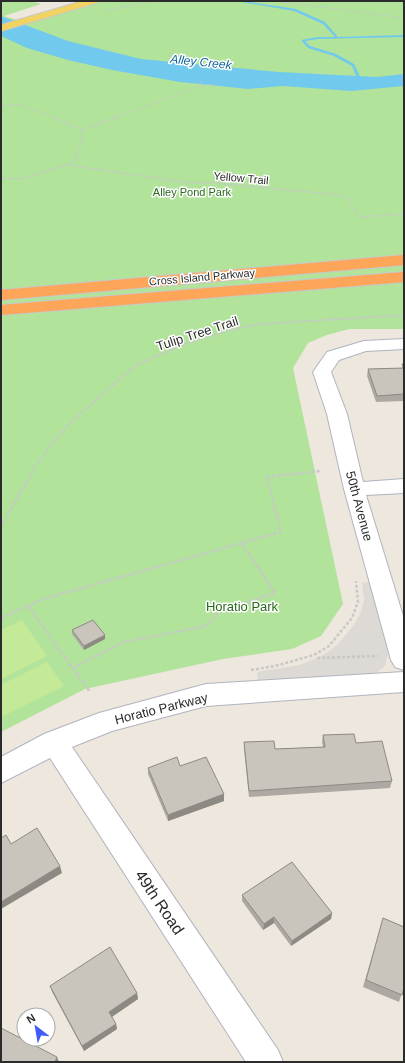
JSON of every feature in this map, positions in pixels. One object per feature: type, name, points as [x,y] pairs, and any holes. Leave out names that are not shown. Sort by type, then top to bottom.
[{"type":"highway","name":"Cross Island Parkway","points":[[1,295],[404,260]]},
{"type":"highway","name":"Cross Island Parkway","points":[[1,311],[404,277]]},
{"type":"main road","points":[[1,28],[21,19],[73,1]]},
{"type":"main road","points":[[1,22],[21,19],[93,1]]},
{"type":"street","name":"50th Avenue","points":[[404,344],[364,346],[333,356],[322,372],[337,414],[354,489],[404,660]]},
{"type":"street","points":[[354,489],[404,486]]},
{"type":"street","name":"Horatio Parkway","points":[[1,771],[54,742],[108,721],[206,695],[404,682]]},
{"type":"street","name":"49th Road","points":[[54,742],[266,1062]]},
{"type":"path","points":[[275,1],[404,18]]},
{"type":"path","points":[[201,81],[198,85],[201,86]]},
{"type":"path","points":[[1,105],[15,104],[33,109],[82,130],[201,86],[215,85]]},
{"type":"path","points":[[1,105],[5,109]]},
{"type":"path","points":[[1,178],[21,179],[68,165],[76,159],[82,142],[82,130]]},
{"type":"path","name":"Yellow Trail","points":[[68,165],[172,179],[187,183],[214,183],[340,195],[348,199],[359,217],[404,214]]},
{"type":"path","name":"Tulip Tree Trail","points":[[1,526],[35,467],[51,445],[74,420],[136,365],[186,344],[226,331],[260,324],[293,320],[404,315]]},
{"type":"path","points":[[1,618],[43,599],[281,532],[267,477],[320,471]]},
{"type":"path","points":[[73,668],[124,642],[206,626],[220,611],[275,594],[242,542]]},
{"type":"path","points":[[247,672],[254,668],[275,666],[314,655],[329,646],[352,618],[358,602],[356,578],[373,556]]},
{"type":"path","points":[[29,606],[90,692]]},
{"type":"path","points":[[317,658],[380,656]]},
{"type":"green space","name":"Alley Pond Park","points":[[1,1],[31,1],[41,4],[4,16],[27,23],[100,1],[404,1],[404,329],[349,329],[327,335],[308,343],[293,368],[343,604],[321,636],[292,649],[223,659],[85,689],[1,732],[1,31],[22,25],[1,16]]},
{"type":"green space","points":[[22,620],[47,656],[1,679],[1,630]]},
{"type":"green space","points":[[47,662],[64,686],[1,717],[1,685]]},
{"type":"shaded area","points":[[374,581],[388,655],[385,666],[376,673],[358,675],[258,680],[257,672],[300,665],[325,654],[337,645],[354,625],[361,612],[364,600],[362,583]]},
{"type":"water","points":[[1,16],[68,41],[141,59],[279,72],[377,77],[404,74],[404,86],[351,91],[283,86],[248,89],[180,82],[112,70],[68,60],[27,48],[1,36]]},
{"type":"building","points":[[404,368],[404,394],[377,396],[368,369]]},
{"type":"building","points":[[93,620],[105,635],[84,646],[72,630]]},
{"type":"building","points":[[354,734],[356,743],[382,741],[392,781],[249,791],[244,742],[274,741],[275,749],[325,747],[323,735]]},
{"type":"building","points":[[177,757],[180,766],[206,757],[224,794],[168,815],[148,768]]},
{"type":"building","points":[[37,828],[60,866],[1,902],[1,838],[6,835],[11,844]]},
{"type":"building","points":[[292,862],[332,913],[292,941],[274,917],[264,924],[242,895]]},
{"type":"building","points":[[383,918],[404,927],[404,988],[402,995],[366,980]]},
{"type":"building","points":[[110,947],[137,993],[109,1012],[116,1024],[82,1046],[50,986]]},
{"type":"building","points":[[1,1028],[16,1036],[16,1047],[38,1047],[57,1057],[55,1062],[1,1062]]},
{"type":"waterway","points":[[237,1],[295,10],[324,23],[337,37]]},
{"type":"waterway","points":[[362,85],[353,65],[335,55],[309,47],[303,40],[318,38],[404,36]]},
{"type":"water label","name":"Alley Creek","points":[[201,62]]},
{"type":"park label","name":"Horatio Park","points":[[242,606]]}]
